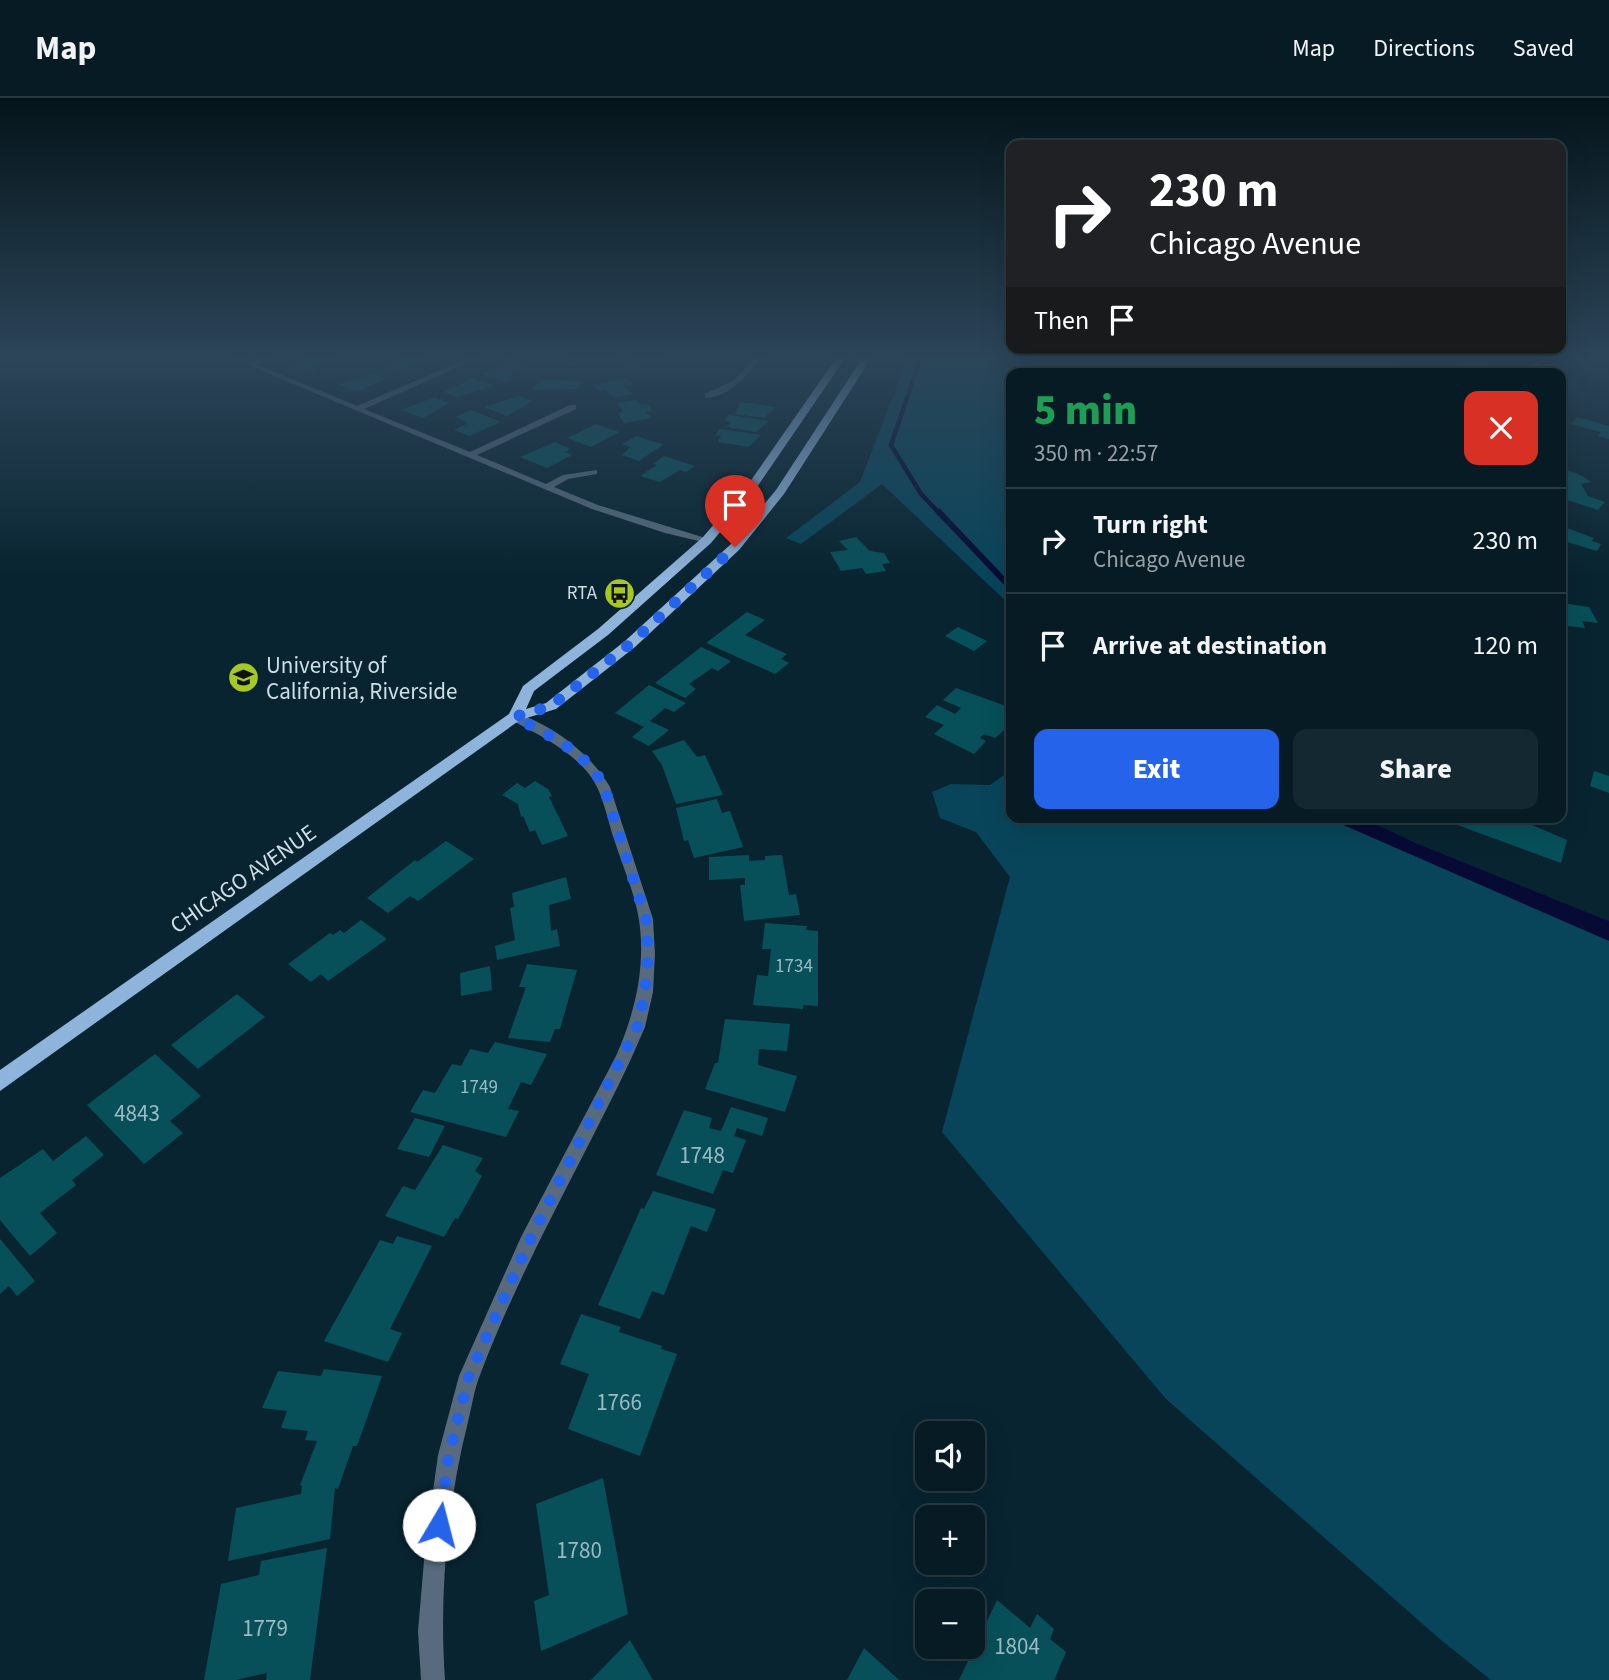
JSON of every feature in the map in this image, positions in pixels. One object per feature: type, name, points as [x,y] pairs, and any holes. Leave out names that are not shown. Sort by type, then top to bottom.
[{"type":"main road","name":"CHICAGO AVENUE","points":[[515,717],[528,689],[603,632],[707,540],[751,488],[791,431]]},
{"type":"main road","name":"CHICAGO AVENUE","points":[[0,1082],[515,717],[551,706],[630,644],[710,572],[755,523],[780,492],[820,431]]},
{"type":"main road","points":[[707,540],[755,523]]},
{"type":"main road","points":[[660,617],[659,606],[713,555],[715,546],[707,540]]},
{"type":"street","points":[[408,431],[630,519],[707,540]]},
{"type":"street","points":[[469,456],[522,431]]},
{"type":"street","points":[[547,487],[566,477],[594,472]]},
{"type":"street","points":[[433,1680],[430,1631],[436,1549],[449,1455],[469,1376],[528,1244],[623,1059],[637,1027],[645,992],[648,954],[646,919],[597,772],[562,743],[515,717]]},
{"type":"shaded area","points":[[880,431],[1006,431],[1006,601],[882,484],[801,544],[786,538],[860,482]]},
{"type":"shaded area","points":[[1006,774],[1006,823],[1374,823],[1416,843],[1609,921],[1609,1680],[1491,1680],[1441,1640],[1166,1399],[942,1132],[1010,877],[976,832],[940,818],[932,792],[951,784],[990,785]]},
{"type":"shaded area","points":[[1339,823],[1374,823],[1416,843],[1609,921],[1609,941]]},
{"type":"building","points":[[456,431],[481,431],[469,436]]},
{"type":"building","points":[[582,431],[619,432],[591,447],[567,438]]},
{"type":"building","points":[[718,431],[732,431],[761,435],[749,447],[718,442],[721,436],[715,435]]},
{"type":"building","points":[[1597,431],[1609,431],[1609,439],[1598,436],[1601,432]]},
{"type":"building","points":[[637,436],[664,444],[639,461],[622,455],[630,447],[622,444]]},
{"type":"building","points":[[555,442],[571,449],[565,452],[572,455],[547,468],[520,457]]},
{"type":"building","points":[[664,456],[695,466],[686,472],[680,470],[660,482],[640,476],[657,465],[653,464]]},
{"type":"building","points":[[1566,470],[1592,482],[1581,484],[1588,496],[1605,502],[1598,510],[1566,500]]},
{"type":"building","points":[[1566,528],[1594,538],[1592,541],[1601,544],[1597,551],[1566,542]]},
{"type":"building","points":[[856,537],[870,551],[884,553],[890,563],[882,564],[886,571],[866,574],[862,568],[841,571],[830,552],[848,550],[839,541]]},
{"type":"building","points":[[1566,604],[1589,607],[1598,623],[1582,621],[1585,628],[1566,626]]},
{"type":"building","points":[[747,612],[765,620],[745,635],[787,654],[781,659],[789,663],[775,674],[706,643]]},
{"type":"building","points":[[958,627],[987,641],[974,651],[945,636]]},
{"type":"building","points":[[701,647],[731,661],[718,671],[712,668],[689,684],[696,689],[685,698],[655,683]]},
{"type":"building","points":[[649,685],[686,703],[674,712],[665,708],[650,721],[669,730],[649,746],[632,737],[644,727],[615,713]]},
{"type":"building","points":[[956,688],[1003,705],[1006,708],[1006,728],[995,738],[984,734],[980,738],[986,741],[974,754],[934,734],[944,725],[925,717],[937,705],[955,714],[961,708],[943,700]]},
{"type":"building","points":[[684,740],[697,757],[705,755],[723,795],[676,804],[662,765],[652,751]]},
{"type":"building","points":[[1594,771],[1609,776],[1609,793],[1590,786]]},
{"type":"building","points":[[535,781],[548,789],[552,796],[549,797],[568,836],[542,845],[535,830],[530,832],[523,816],[521,817],[518,804],[502,795],[517,783],[525,788]]},
{"type":"building","points":[[717,799],[722,813],[730,811],[743,847],[694,858],[688,840],[684,841],[676,808]]},
{"type":"building","points":[[1452,823],[1532,823],[1567,840],[1561,863]]},
{"type":"building","points":[[446,841],[474,859],[418,901],[410,896],[388,913],[367,898],[415,860],[417,862]]},
{"type":"building","points":[[749,855],[749,861],[782,855],[789,895],[796,894],[800,915],[744,921],[740,885],[745,885],[745,878],[709,880],[709,857]]},
{"type":"building","points":[[566,877],[571,899],[549,905],[551,931],[557,929],[560,946],[497,960],[495,946],[515,940],[510,908],[514,907],[512,893]]},
{"type":"building","points":[[361,920],[387,939],[328,981],[321,974],[311,982],[288,964],[330,933],[333,935],[340,930],[344,933]]},
{"type":"building","points":[[765,923],[807,926],[806,930],[818,931],[818,1006],[803,1005],[803,1009],[753,1005],[757,975],[768,976],[771,949],[762,949]]},
{"type":"building","points":[[527,964],[577,970],[560,1029],[555,1029],[550,1042],[508,1038],[526,987],[519,987]]},
{"type":"building","points":[[490,966],[492,990],[461,996],[460,973]]},
{"type":"building","points":[[237,994],[265,1017],[198,1069],[171,1045]]},
{"type":"building","points":[[725,1019],[790,1024],[787,1051],[759,1049],[758,1065],[797,1076],[785,1112],[705,1089],[715,1063],[718,1063]]},
{"type":"building","points":[[495,1042],[547,1054],[531,1085],[521,1082],[508,1109],[519,1111],[506,1137],[410,1112],[423,1090],[435,1093],[452,1064],[461,1066],[470,1049],[488,1053]]},
{"type":"building","points":[[155,1054],[201,1096],[170,1121],[183,1133],[144,1164],[87,1105]]},
{"type":"building","points":[[731,1107],[768,1118],[762,1136],[737,1128],[734,1136],[746,1140],[733,1173],[723,1170],[713,1194],[656,1175],[684,1110],[712,1118],[709,1128],[721,1131]]},
{"type":"building","points":[[415,1118],[445,1126],[429,1157],[397,1149]]},
{"type":"building","points":[[86,1136],[104,1155],[72,1180],[76,1185],[40,1213],[57,1233],[30,1256],[0,1220],[0,1178],[43,1149],[53,1161]]},
{"type":"building","points":[[443,1145],[483,1158],[475,1171],[482,1176],[458,1219],[455,1218],[444,1237],[385,1216],[403,1186],[415,1190]]},
{"type":"building","points":[[653,1191],[716,1209],[707,1232],[691,1226],[664,1295],[652,1291],[640,1319],[598,1305],[641,1208],[644,1209]]},
{"type":"building","points":[[397,1236],[432,1246],[390,1329],[402,1333],[388,1362],[324,1341],[380,1240],[393,1244]]},
{"type":"building","points":[[0,1239],[35,1281],[17,1296],[9,1286],[0,1294]]},
{"type":"building","points":[[581,1314],[621,1327],[619,1332],[662,1346],[661,1349],[677,1354],[640,1456],[568,1429],[589,1374],[560,1364]]},
{"type":"building","points":[[324,1369],[382,1376],[357,1446],[353,1446],[338,1489],[335,1488],[330,1539],[228,1561],[236,1508],[301,1494],[300,1485],[317,1441],[305,1440],[308,1431],[281,1428],[287,1411],[262,1408],[278,1371],[321,1376]]},
{"type":"building","points":[[603,1478],[628,1614],[541,1651],[534,1601],[549,1595],[536,1504]]},
{"type":"building","points":[[327,1548],[310,1680],[266,1680],[267,1673],[235,1680],[204,1680],[221,1584],[259,1575],[261,1561]]},
{"type":"building","points":[[997,1600],[1030,1628],[1037,1614],[1054,1629],[1050,1639],[1066,1652],[1054,1680],[959,1680],[969,1659],[985,1659],[985,1625]]},
{"type":"building","points":[[630,1640],[653,1680],[591,1680]]},
{"type":"building","points":[[864,1648],[899,1680],[847,1680]]},
{"type":"waterway","points":[[896,431],[891,445],[921,494],[940,514]]},
{"type":"waterway","points":[[939,512],[1006,583]]},
{"type":"place","name":"RTA","points":[[620,593]]},
{"type":"place","name":"University of California, Riverside","points":[[243,678]]},
{"type":"route","points":[[439,1525],[449,1455],[469,1376],[528,1244],[623,1059],[637,1027],[645,992],[648,954],[646,919],[597,772],[562,743],[515,717],[551,706],[630,644],[735,547]]}]
